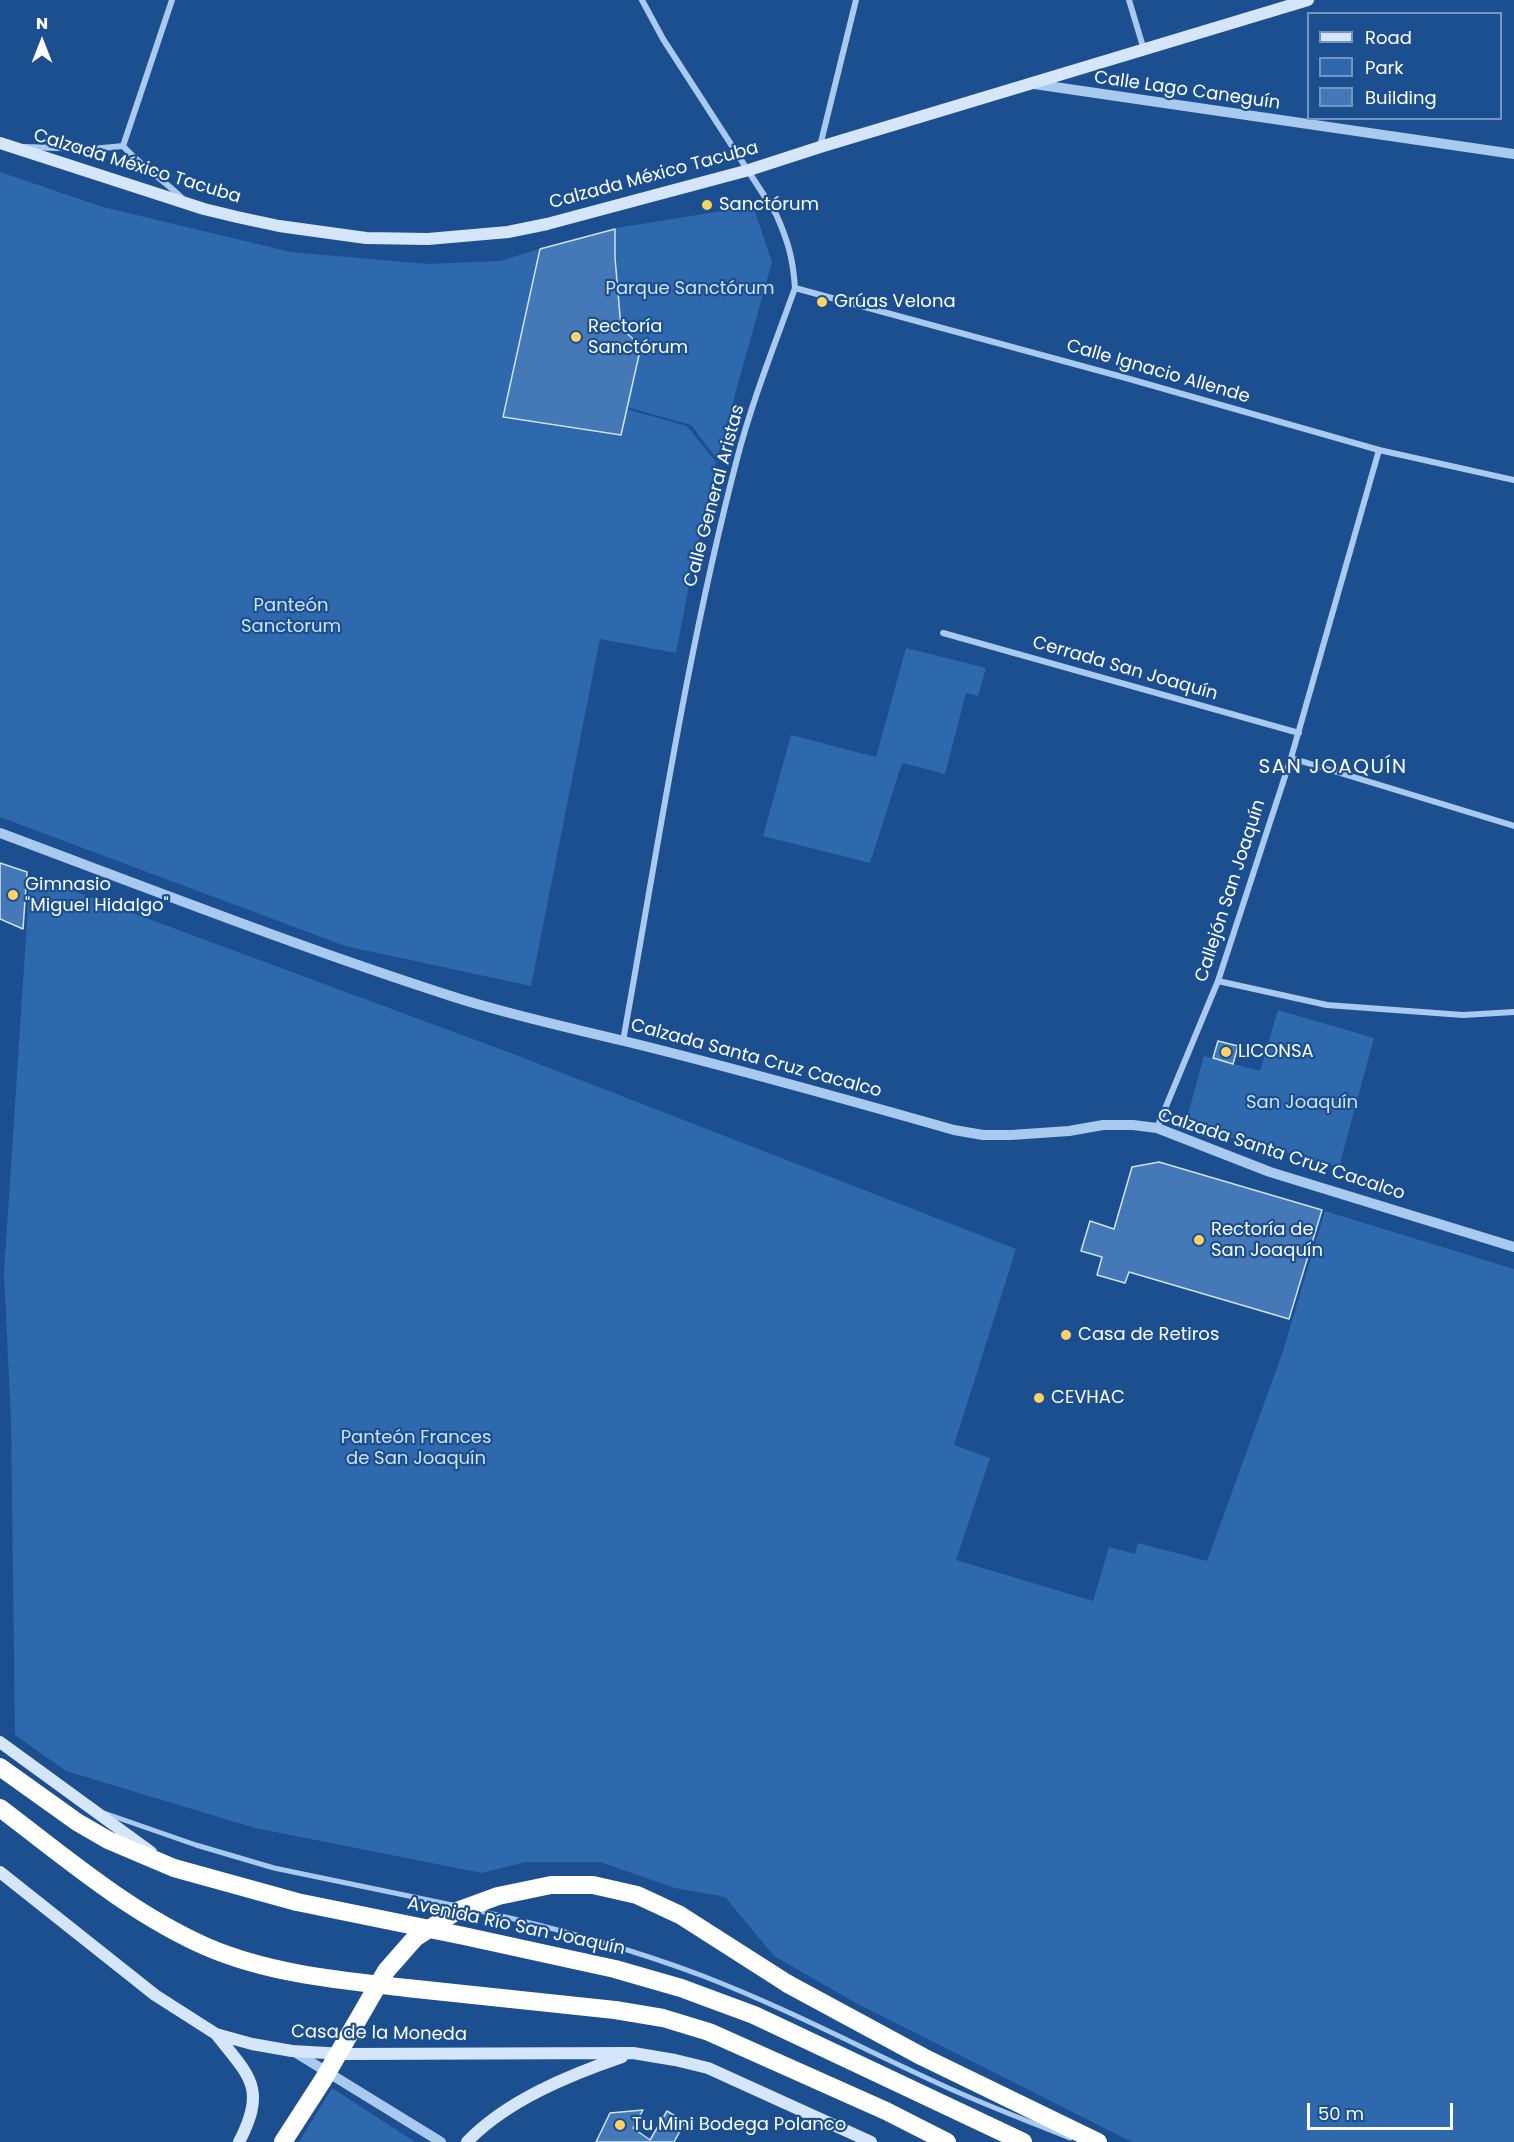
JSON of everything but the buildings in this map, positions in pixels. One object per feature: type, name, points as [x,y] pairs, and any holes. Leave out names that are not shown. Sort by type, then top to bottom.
[{"type":"highway","name":"Avenida Río San Joaquín","points":[[0,1767],[77,1822],[108,1840],[174,1868],[297,1902],[592,1964],[681,1988],[754,2015],[1023,2142]]},
{"type":"highway","points":[[0,1808],[113,1894],[160,1924],[253,1964],[318,1977],[615,2010],[663,2018],[709,2032],[766,2056],[948,2142]]},
{"type":"highway","points":[[283,2142],[323,2080],[386,1971],[415,1938],[457,1911],[498,1896],[551,1885],[593,1885],[637,1895],[680,1915],[788,1984],[923,2057],[1098,2142]]},
{"type":"main road","name":"Calzada México Tacuba","points":[[3,144],[204,209],[279,226],[356,237],[428,239],[508,232],[547,224],[749,170],[1308,0]]},
{"type":"main road","points":[[0,1742],[174,1868]]},
{"type":"main road","name":"Casa de la Moneda","points":[[0,1872],[155,1995],[216,2034],[252,2044],[292,2051],[344,2054],[633,2053]]},
{"type":"main road","points":[[216,2034],[243,2068],[252,2085],[254,2103],[250,2120],[238,2142]]},
{"type":"main road","points":[[467,2142],[506,2110],[573,2074],[633,2053],[708,2068],[871,2142]]},
{"type":"street","points":[[123,146],[172,0]]},
{"type":"street","name":"Calle General Aristas","points":[[623,1041],[687,674],[721,524],[738,457],[795,288],[793,260],[776,214],[663,39],[642,0]]},
{"type":"street","points":[[820,147],[856,0]]},
{"type":"street","points":[[1129,0],[1143,50]]},
{"type":"street","name":"Calle Lago Caneguín","points":[[1034,84],[1514,154]]},
{"type":"street","points":[[3,144],[69,149],[123,146],[139,163],[168,184],[187,203]]},
{"type":"street","name":"Calle Ignacio Allende","points":[[795,288],[1379,450],[1514,480]]},
{"type":"street","name":"Callejón San Joaquín","points":[[1157,1128],[1218,981],[1299,733],[1379,450]]},
{"type":"street","name":"Cerrada San Joaquín","points":[[943,633],[1299,733]]},
{"type":"street","points":[[1291,758],[1514,826]]},
{"type":"street","name":"Calzada Santa Cruz Cacalco","points":[[0,832],[213,912],[454,998],[559,1027],[623,1041],[954,1130],[1011,1136],[1069,1131],[1103,1125],[1157,1128],[1270,1172],[1514,1247]]},
{"type":"street","points":[[1218,981],[1327,1005],[1463,1015],[1514,1012]]},
{"type":"street","points":[[86,1806],[195,1845],[274,1868],[407,1894],[528,1922],[702,1976],[804,2018],[945,2087],[1080,2142]]},
{"type":"street","points":[[292,2051],[441,2142]]},
{"type":"green space","name":"Panteón Sanctorum","points":[[0,172],[103,207],[291,252],[427,264],[500,261],[539,249],[502,418],[621,436],[626,409],[687,426],[716,462],[676,653],[600,639],[531,986],[345,946],[0,817]]},
{"type":"green space","name":"Parque Sanctórum","points":[[753,206],[772,262],[717,459],[691,425],[627,407],[641,345],[621,327],[616,228]]},
{"type":"green space","points":[[906,648],[986,668],[978,696],[966,693],[945,774],[902,763],[870,863],[763,836],[791,735],[876,757]]},
{"type":"green space","name":"Panteón Frances de San Joaquín","points":[[30,875],[516,1055],[1016,1249],[954,1445],[990,1458],[956,1560],[1093,1601],[1109,1547],[1135,1554],[1138,1543],[1207,1561],[1282,1354],[1325,1211],[1514,1269],[1514,2142],[1132,2142],[856,2003],[774,1956],[725,1897],[675,1888],[600,1862],[526,1862],[482,1873],[255,1828],[66,1771],[15,1735],[11,1421],[4,1273]]},
{"type":"green space","name":"San Joaquín","points":[[1278,1010],[1374,1038],[1339,1167],[1185,1125],[1204,1056],[1260,1071]]},
{"type":"green space","points":[[332,2088],[415,2142],[299,2142]]},
{"type":"place","name":"Sanctórum","points":[[707,205]]},
{"type":"place","name":"Grúas Velona","points":[[822,302]]},
{"type":"place","name":"Rectoría Sanctórum","points":[[576,337]]},
{"type":"place","name":"Gimnasio \"Miguel Hidalgo\"","points":[[13,895]]},
{"type":"place","name":"LICONSA","points":[[1226,1052]]},
{"type":"place","name":"Rectoría de San Joaquín","points":[[1199,1240]]},
{"type":"place","name":"Casa de Retiros","points":[[1066,1335]]},
{"type":"place","name":"CEVHAC","points":[[1039,1398]]},
{"type":"place","name":"Tu Mini Bodega Polanco","points":[[620,2125]]},
{"type":"district","name":"SAN JOAQUÍN","points":[[1333,768]]}]
